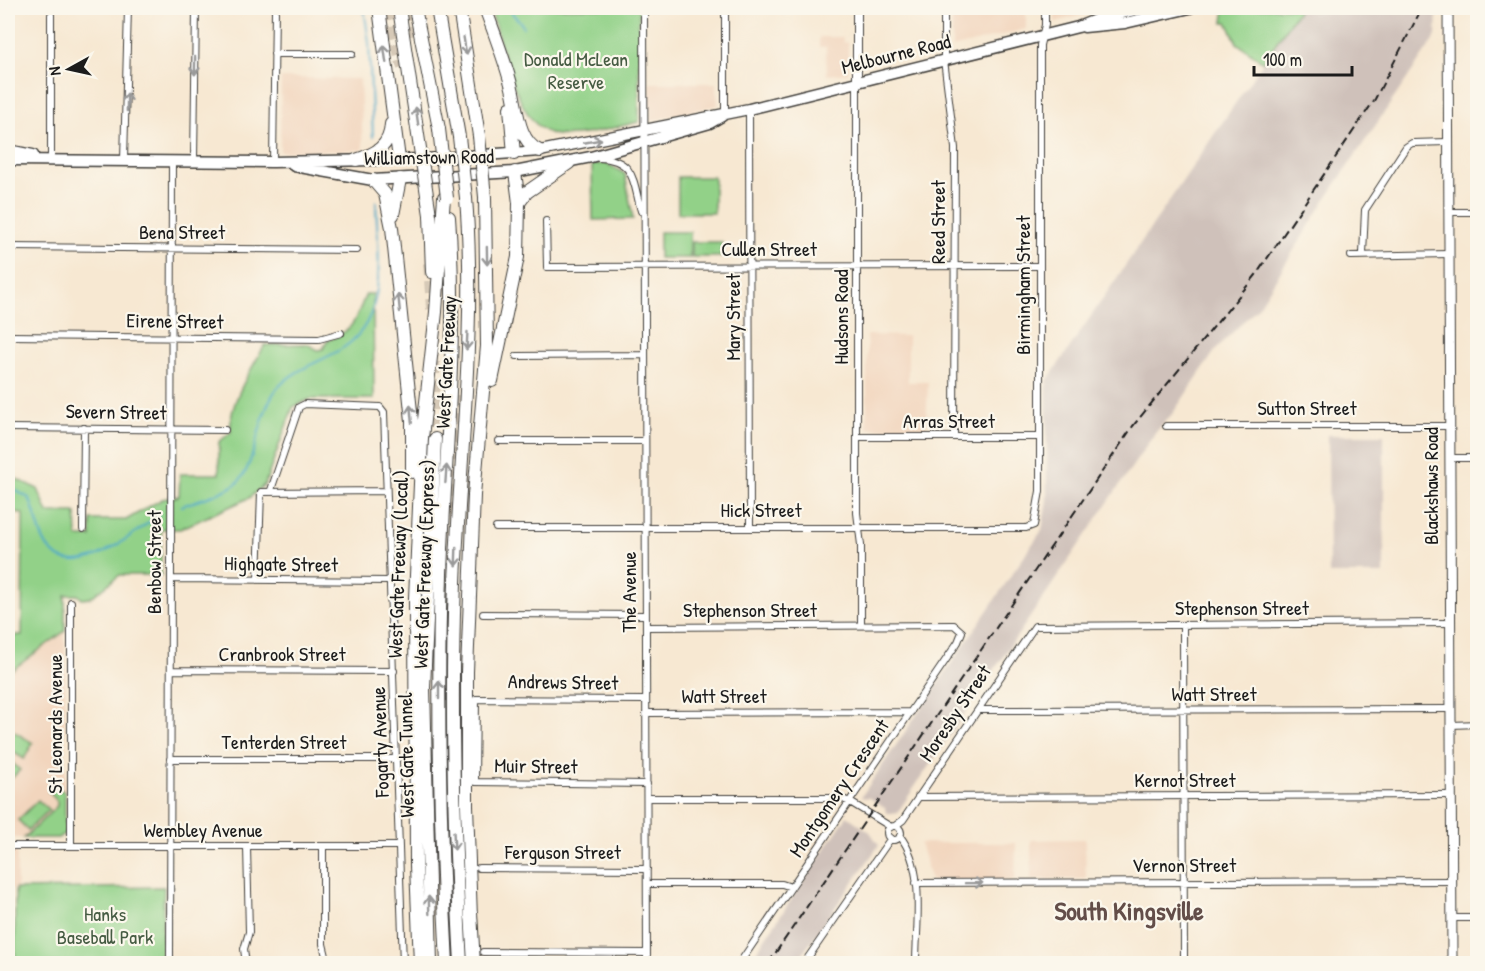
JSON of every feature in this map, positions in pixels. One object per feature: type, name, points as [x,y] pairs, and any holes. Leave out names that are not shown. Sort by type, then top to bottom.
[{"type":"highway","points":[[379,8],[399,159]]},
{"type":"highway","points":[[399,8],[430,216],[432,275],[428,387]]},
{"type":"highway","name":"West Gate Freeway (Local)","points":[[415,8],[439,129],[446,197],[422,438],[415,598],[416,866],[420,963]]},
{"type":"highway","name":"West Gate Freeway","points":[[437,8],[459,137],[469,241],[468,320],[456,561],[452,720]]},
{"type":"highway","points":[[485,8],[511,83],[521,124],[532,145],[540,151]]},
{"type":"highway","points":[[459,10],[479,136],[485,197],[487,346],[471,562],[466,743],[471,918]]},
{"type":"highway","points":[[500,54],[510,110],[514,154]]},
{"type":"highway","points":[[356,160],[376,153],[385,143],[391,128],[392,100]]},
{"type":"highway","points":[[519,203],[527,192],[569,163]]},
{"type":"highway","points":[[471,562],[493,368],[518,256],[519,203],[515,172]]},
{"type":"highway","points":[[392,228],[400,179]]},
{"type":"highway","points":[[373,180],[385,194],[392,228],[412,421],[415,598]]},
{"type":"highway","name":"West Gate Freeway (Express)","points":[[446,197],[452,260],[452,370],[441,574],[439,749],[447,963]]},
{"type":"highway","name":"West Gate Tunnel","points":[[431,963],[424,688],[435,439]]},
{"type":"highway","points":[[452,720],[460,768],[474,963]]},
{"type":"highway","points":[[452,720],[452,798],[461,963]]},
{"type":"main road","name":"Melbourne Road","points":[[399,159],[540,151],[710,123],[724,114],[1043,36],[1078,27],[1103,17],[1143,8]]},
{"type":"main road","name":"Melbourne Road","points":[[1078,27],[1102,27],[1190,8]]},
{"type":"main road","name":"Blackshaws Road","points":[[1448,8],[1452,963]]},
{"type":"main road","name":"Melbourne Road","points":[[515,172],[591,157],[644,135]]},
{"type":"main road","name":"Williamstown Road","points":[[8,150],[51,159]]},
{"type":"main road","points":[[514,154],[515,172]]},
{"type":"main road","name":"Williamstown Road","points":[[8,160],[273,162],[399,159]]},
{"type":"main road","points":[[399,159],[400,179]]},
{"type":"main road","name":"Williamstown Road","points":[[273,162],[373,180],[515,172]]},
{"type":"street","points":[[124,160],[128,8]]},
{"type":"street","points":[[194,161],[196,8]]},
{"type":"street","points":[[273,162],[275,8]]},
{"type":"street","name":"The Avenue","points":[[644,8],[643,266],[647,963]]},
{"type":"street","points":[[724,114],[725,8]]},
{"type":"street","name":"Hudsons Road","points":[[858,8],[857,437],[861,626]]},
{"type":"street","name":"Reed Street","points":[[944,8],[944,60],[955,148],[954,437]]},
{"type":"street","name":"Birmingham Street","points":[[1026,528],[1034,525],[1039,506],[1040,45],[1045,8]]},
{"type":"street","points":[[51,15],[51,159]]},
{"type":"street","points":[[274,54],[352,54]]},
{"type":"street","name":"Mary Street","points":[[749,109],[750,526]]},
{"type":"street","points":[[1363,254],[1365,210],[1406,147],[1412,143],[1448,142]]},
{"type":"street","name":"The Avenue","points":[[591,157],[611,158],[629,170],[635,183],[643,220]]},
{"type":"street","name":"Benbow Street","points":[[170,963],[172,161]]},
{"type":"street","points":[[1448,212],[1478,212]]},
{"type":"street","name":"Cullen Street","points":[[546,221],[547,267],[1040,266]]},
{"type":"street","name":"Bena Street","points":[[8,247],[357,250]]},
{"type":"street","points":[[1351,256],[1449,254]]},
{"type":"street","name":"Eirene Street","points":[[8,336],[319,339],[340,333]]},
{"type":"street","points":[[517,356],[644,355]]},
{"type":"street","name":"Fogarty Avenue","points":[[267,490],[299,407],[305,404],[377,405],[384,412],[403,963]]},
{"type":"street","name":"Sutton Street","points":[[1166,426],[1449,426]]},
{"type":"street","name":"Severn Street","points":[[8,428],[225,430]]},
{"type":"street","points":[[83,530],[84,428]]},
{"type":"street","name":"Arras Street","points":[[857,437],[1040,437]]},
{"type":"street","points":[[499,441],[644,441]]},
{"type":"street","points":[[1449,458],[1478,458]]},
{"type":"street","points":[[258,580],[259,496],[267,490],[386,491]]},
{"type":"street","name":"Hick Street","points":[[496,528],[750,526],[1026,528]]},
{"type":"street","name":"Highgate Street","points":[[171,579],[390,581]]},
{"type":"street","name":"St Leonards Avenue","points":[[71,602],[71,846]]},
{"type":"street","points":[[483,614],[645,615]]},
{"type":"street","name":"Stephenson Street","points":[[1035,626],[1450,623]]},
{"type":"street","name":"Stephenson Street","points":[[646,627],[954,625],[960,629]]},
{"type":"street","points":[[1183,625],[1184,963]]},
{"type":"street","name":"Moresby Street","points":[[894,828],[903,820],[1035,626]]},
{"type":"street","name":"Montgomery Crescent","points":[[739,963],[961,637],[960,629]]},
{"type":"street","name":"Cranbrook Street","points":[[171,670],[394,671]]},
{"type":"street","name":"Andrews Street","points":[[479,698],[646,700]]},
{"type":"street","name":"Muir Street","points":[[479,698],[476,699],[475,782],[647,784]]},
{"type":"street","name":"Watt Street","points":[[978,710],[1451,710]]},
{"type":"street","name":"Watt Street","points":[[646,712],[910,712]]},
{"type":"street","points":[[1451,725],[1478,724]]},
{"type":"street","name":"Tenterden Street","points":[[170,759],[397,759]]},
{"type":"street","name":"Kernot Street","points":[[918,797],[1451,795]]},
{"type":"street","points":[[647,798],[830,798],[850,802],[894,828]]},
{"type":"street","points":[[894,828],[895,838],[910,854],[916,884],[916,963]]},
{"type":"street","points":[[807,963],[807,959],[895,838],[894,828]]},
{"type":"street","name":"Wembley Avenue","points":[[8,846],[399,846]]},
{"type":"street","points":[[246,963],[244,949],[249,932],[247,847]]},
{"type":"street","points":[[323,847],[323,944],[328,963]]},
{"type":"street","name":"Ferguson Street","points":[[479,868],[647,869]]},
{"type":"street","name":"Vernon Street","points":[[916,884],[1452,881]]},
{"type":"street","points":[[647,885],[782,884],[791,888]]},
{"type":"street","points":[[1452,918],[1478,918]]},
{"type":"street","points":[[483,952],[647,953]]},
{"type":"shaded area","points":[[952,8],[1026,8],[1026,29],[952,48]]},
{"type":"shaded area","points":[[1055,8],[1111,8],[1055,22]]},
{"type":"shaded area","points":[[1300,8],[1437,8],[1436,36],[1327,197],[1259,306],[1217,348],[1173,413],[1155,433],[897,813],[886,813],[885,808],[870,798],[861,797],[1042,530],[1047,500],[1047,381]]},
{"type":"shaded area","points":[[819,37],[843,37],[843,42],[848,42],[848,73],[827,75],[826,47],[819,47]]},
{"type":"shaded area","points":[[281,78],[360,79],[363,150],[280,152]]},
{"type":"shaded area","points":[[649,83],[716,83],[718,105],[650,121]]},
{"type":"shaded area","points":[[867,335],[908,336],[908,382],[928,382],[926,429],[869,429],[867,427]]},
{"type":"shaded area","points":[[1328,435],[1384,435],[1384,574],[1329,574]]},
{"type":"shaded area","points":[[65,631],[65,833],[58,838],[8,838],[8,673]]},
{"type":"shaded area","points":[[847,816],[870,832],[879,845],[796,963],[749,963]]},
{"type":"shaded area","points":[[1085,839],[1086,879],[1031,879],[1031,840]]},
{"type":"shaded area","points":[[920,843],[1016,843],[1015,880],[931,881]]},
{"type":"shaded area","points":[[8,848],[17,848],[17,889],[8,889]]},
{"type":"green space","name":"Donald McLean Reserve","points":[[490,8],[639,8],[639,122],[598,132],[567,136],[543,130],[531,119],[521,102],[505,62]]},
{"type":"green space","points":[[1225,8],[1300,8],[1263,62],[1237,43],[1227,22],[1223,22]]},
{"type":"green space","points":[[606,163],[625,174],[633,219],[593,220],[592,165]]},
{"type":"green space","points":[[678,177],[714,177],[714,213],[678,213]]},
{"type":"green space","points":[[659,232],[690,232],[690,258],[659,258]]},
{"type":"green space","points":[[692,242],[722,242],[721,257],[692,257]]},
{"type":"green space","points":[[366,294],[373,294],[374,399],[310,399],[293,407],[265,484],[249,498],[180,529],[161,529],[161,575],[120,575],[90,598],[82,599],[78,595],[65,595],[65,631],[8,673],[8,641],[16,635],[22,635],[23,514],[8,510],[8,475],[38,489],[48,513],[76,513],[77,537],[91,537],[91,520],[126,520],[162,499],[179,496],[180,474],[219,474],[219,442],[231,432],[233,410],[237,399],[265,345],[307,344],[318,350],[323,349],[327,341],[343,333],[353,323]]},
{"type":"green space","points":[[10,729],[33,743],[24,759],[8,749]]},
{"type":"green space","points":[[8,761],[20,770],[8,782]]},
{"type":"green space","points":[[54,783],[65,793],[65,833],[58,838],[24,838],[57,806],[57,801],[48,791]]},
{"type":"green space","points":[[38,800],[49,810],[28,830],[18,820]]},
{"type":"green space","name":"Hanks Baseball Park","points":[[164,887],[161,963],[15,963],[15,889]]},
{"type":"waterway","points":[[364,8],[369,43],[373,137]]},
{"type":"waterway","points":[[508,8],[523,27]]},
{"type":"waterway","points":[[182,506],[218,493],[237,483],[249,465],[265,412],[276,390],[289,377],[338,351],[355,338],[367,322],[378,284],[376,201]]},
{"type":"waterway","points":[[8,486],[29,498],[46,544],[62,559],[76,561],[106,552],[159,515]]},
{"type":"tunnel","points":[[388,8],[403,68]]},
{"type":"tunnel","points":[[408,8],[415,35]]},
{"type":"tunnel","points":[[429,263],[432,309]]},
{"type":"tunnel","points":[[434,362],[435,439]]},
{"type":"tunnel","points":[[453,515],[456,444],[455,392]]},
{"type":"railway","points":[[768,964],[1133,426],[1256,275],[1375,99],[1422,8]]},
{"type":"district","name":"South Kingsville","points":[[1129,911]]}]
